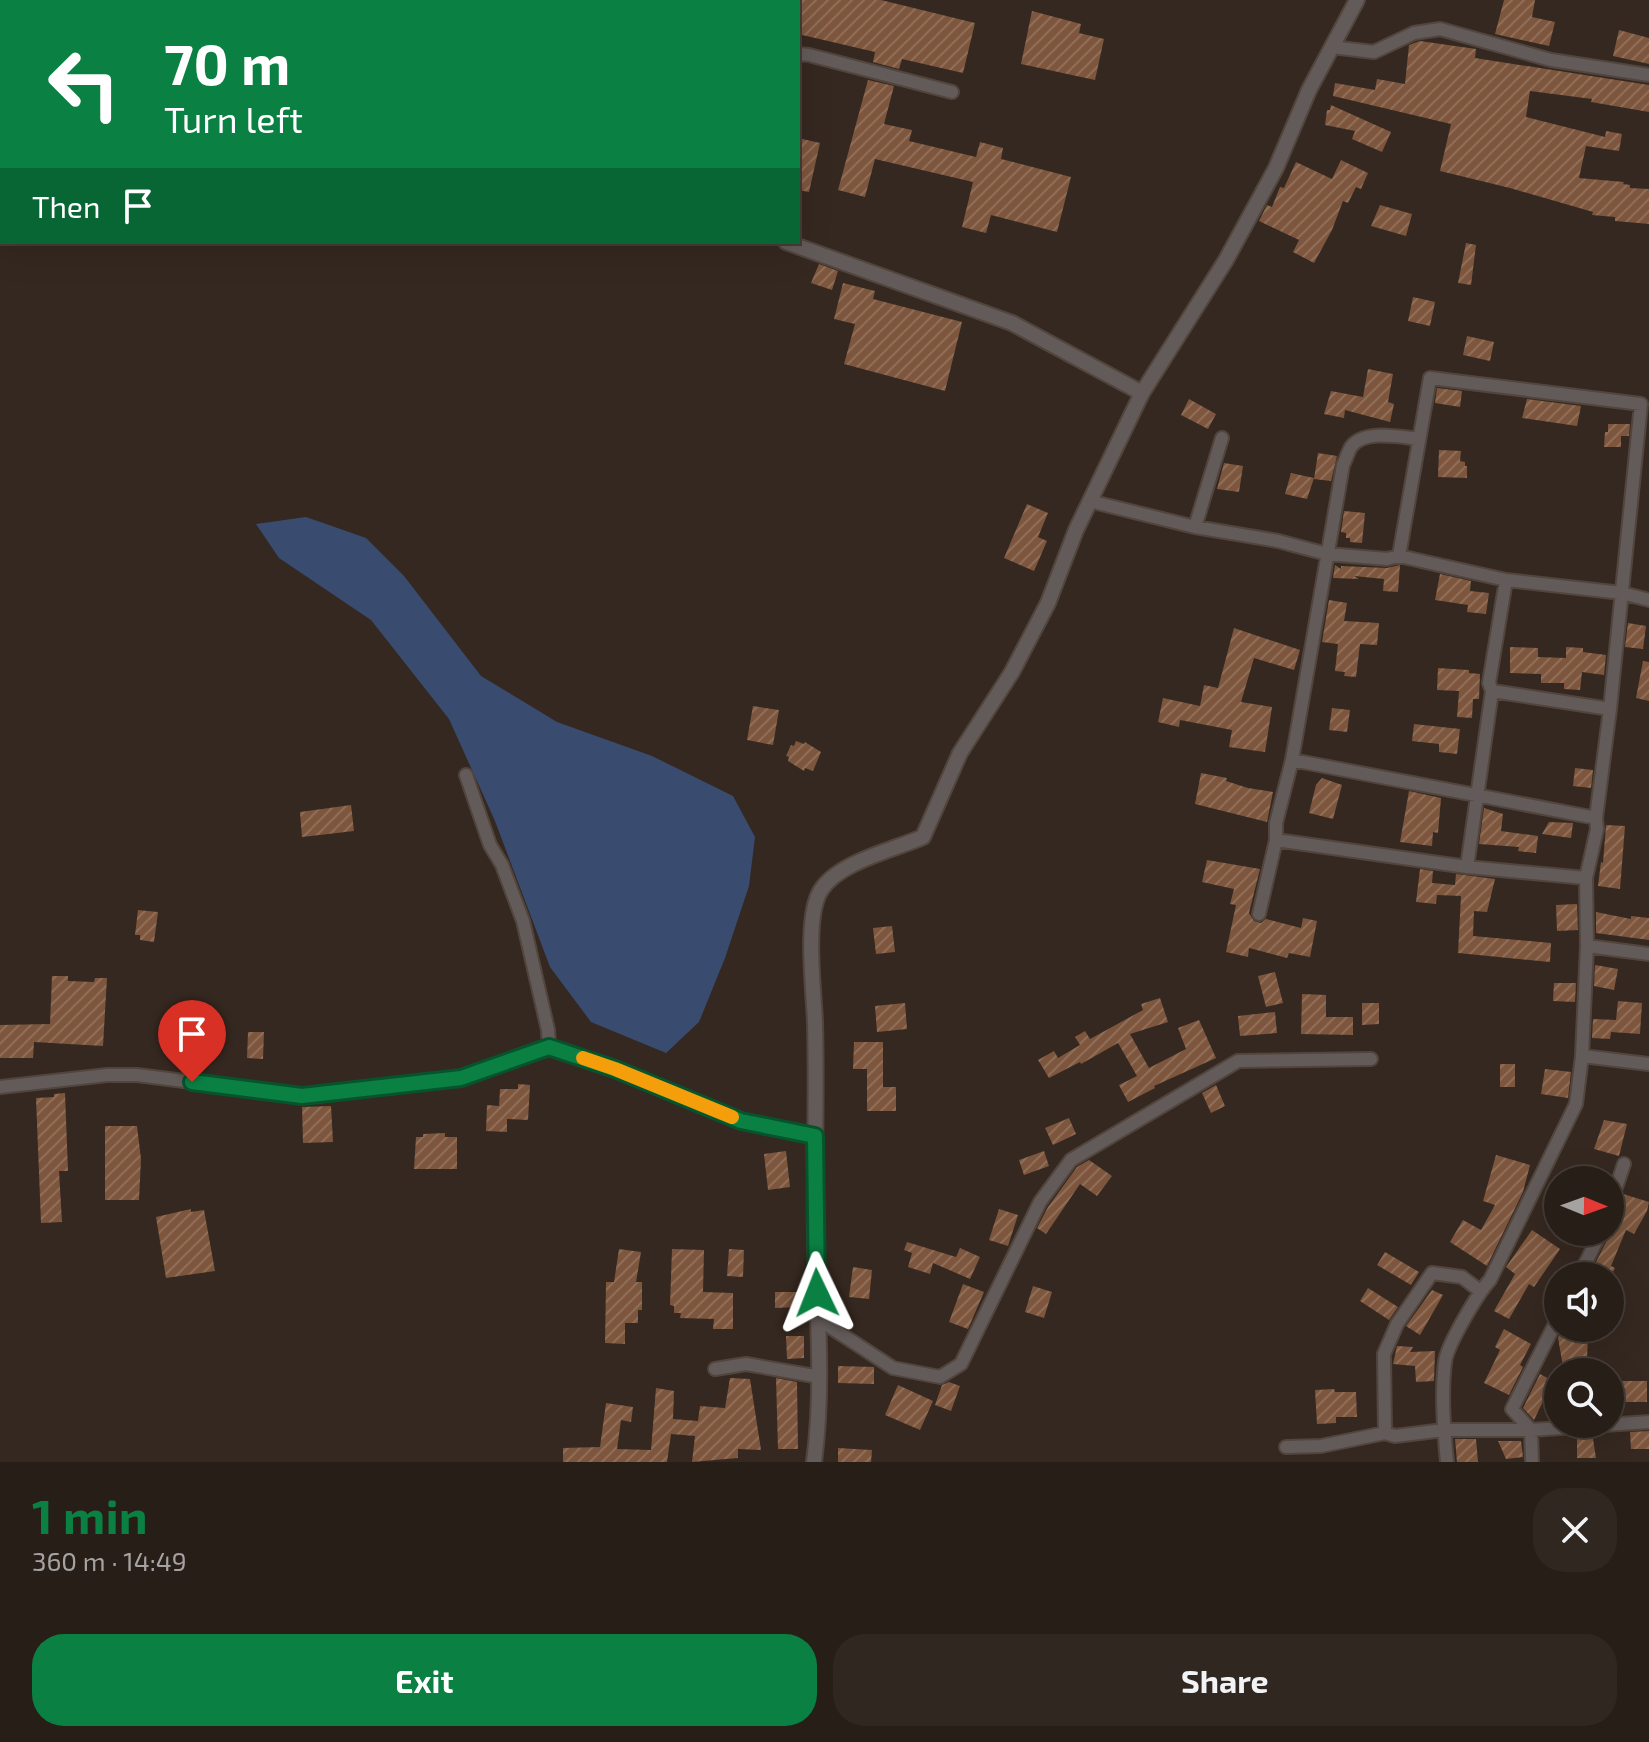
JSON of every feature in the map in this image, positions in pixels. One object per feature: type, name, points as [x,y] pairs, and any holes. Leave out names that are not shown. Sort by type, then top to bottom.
[{"type":"street","points":[[814,1462],[820,1377],[815,1021],[811,964],[819,892],[834,876],[853,865],[923,837],[960,753],[1012,672],[1048,603],[1089,501],[1142,393],[1226,260],[1276,168],[1309,90],[1357,0]]},
{"type":"street","points":[[1331,47],[1374,52],[1414,33],[1440,29],[1551,60],[1649,75]]},
{"type":"street","points":[[800,54],[952,92]]},
{"type":"street","points":[[792,244],[1012,323],[1142,393]]},
{"type":"street","points":[[1399,556],[1430,378],[1645,403],[1597,829],[1586,878],[1587,946],[1582,1056],[1576,1104],[1490,1280],[1480,1291],[1445,1358],[1447,1462]]},
{"type":"street","points":[[1259,914],[1276,840],[1276,823],[1292,760],[1343,465],[1357,440],[1370,437],[1419,439]]},
{"type":"street","points":[[1195,527],[1222,438]]},
{"type":"street","points":[[1089,501],[1327,554],[1387,559],[1399,556],[1506,580],[1622,593],[1649,600]]},
{"type":"street","points":[[1467,867],[1492,691],[1489,683],[1506,580]]},
{"type":"street","points":[[1492,691],[1610,709]]},
{"type":"street","points":[[1292,760],[1596,818]]},
{"type":"street","points":[[466,775],[490,845],[502,865],[523,921],[548,1030],[549,1047]]},
{"type":"street","points":[[1276,840],[1467,867],[1586,878]]},
{"type":"street","points":[[1587,946],[1649,954]]},
{"type":"street","points":[[0,1087],[107,1075],[137,1075],[302,1096],[461,1078],[549,1047],[615,1069],[741,1121],[815,1136]]},
{"type":"street","points":[[1582,1056],[1649,1064]]},
{"type":"street","points":[[818,1319],[893,1368],[940,1377],[961,1364],[1040,1202],[1071,1160],[1238,1061],[1371,1059]]},
{"type":"street","points":[[1385,1433],[1384,1354],[1397,1324],[1432,1273],[1462,1277],[1480,1291]]},
{"type":"street","points":[[1532,1462],[1531,1430],[1512,1409],[1546,1342]]},
{"type":"street","points":[[715,1369],[746,1364],[820,1377]]},
{"type":"street","points":[[1286,1447],[1321,1446],[1385,1433],[1395,1436],[1444,1430],[1531,1430],[1649,1422]]},
{"type":"water","points":[[306,517],[366,538],[404,576],[481,676],[557,722],[652,756],[733,796],[755,837],[749,886],[699,1022],[666,1053],[591,1022],[550,967],[495,821],[449,719],[371,620],[279,558],[256,524]]},
{"type":"building","points":[[800,0],[881,0],[975,23],[963,73],[902,59],[899,69],[873,62],[875,52],[800,34]]},
{"type":"building","points":[[1504,0],[1535,0],[1532,17],[1555,22],[1549,46],[1495,34]]},
{"type":"building","points":[[1032,11],[1081,24],[1079,33],[1104,39],[1095,80],[1021,64]]},
{"type":"building","points":[[1619,30],[1649,38],[1649,64],[1613,56]]},
{"type":"building","points":[[1420,41],[1476,49],[1475,58],[1649,85],[1649,112],[1591,102],[1592,99],[1530,91],[1526,117],[1605,137],[1606,131],[1622,134],[1619,151],[1586,146],[1579,178],[1624,182],[1630,188],[1649,189],[1649,224],[1615,221],[1615,217],[1592,215],[1593,212],[1440,171],[1451,124],[1333,96],[1335,83],[1375,90],[1377,79],[1405,84],[1409,45]]},
{"type":"building","points":[[868,80],[894,86],[884,124],[912,130],[909,141],[976,157],[980,142],[1003,148],[1001,159],[1071,177],[1057,232],[991,215],[986,233],[962,227],[973,182],[875,159],[865,197],[838,190]]},
{"type":"building","points":[[1331,105],[1391,132],[1382,152],[1352,139],[1355,131],[1325,125]]},
{"type":"building","points":[[800,138],[820,143],[809,192],[800,190]]},
{"type":"building","points":[[1341,160],[1368,173],[1361,189],[1356,187],[1348,203],[1343,201],[1314,263],[1293,252],[1299,240],[1259,221],[1267,205],[1272,207],[1280,187],[1284,188],[1296,162],[1332,179]]},
{"type":"building","points":[[1380,205],[1412,214],[1406,236],[1371,226]]},
{"type":"building","points":[[1466,243],[1476,245],[1471,285],[1458,283]]},
{"type":"building","points":[[819,264],[838,271],[832,290],[811,283]]},
{"type":"building","points":[[843,283],[875,291],[873,299],[962,322],[945,391],[844,364],[855,324],[834,319]]},
{"type":"building","points":[[1413,297],[1435,302],[1430,326],[1408,321]]},
{"type":"building","points":[[1467,336],[1494,342],[1490,361],[1463,355]]},
{"type":"building","points":[[1368,369],[1393,374],[1388,402],[1394,404],[1390,422],[1345,410],[1344,418],[1324,414],[1331,391],[1363,397]]},
{"type":"building","points":[[1437,388],[1462,391],[1460,407],[1435,403]]},
{"type":"building","points":[[1189,399],[1216,414],[1208,429],[1181,415]]},
{"type":"building","points":[[1527,399],[1581,406],[1577,426],[1522,418]]},
{"type":"building","points":[[1608,424],[1630,424],[1629,436],[1621,436],[1621,447],[1604,447]]},
{"type":"building","points":[[1439,450],[1461,451],[1460,461],[1467,466],[1467,478],[1438,477]]},
{"type":"building","points":[[1318,453],[1337,456],[1331,481],[1314,479]]},
{"type":"building","points":[[1224,463],[1243,466],[1239,492],[1217,489]]},
{"type":"building","points":[[1291,473],[1314,478],[1307,499],[1285,494]]},
{"type":"building","points":[[1027,504],[1048,513],[1038,537],[1047,541],[1034,571],[1004,558]]},
{"type":"building","points":[[1344,511],[1365,513],[1362,543],[1350,542],[1346,533],[1341,532]]},
{"type":"building","points":[[1335,565],[1341,569],[1341,566],[1387,568],[1400,565],[1398,592],[1383,591],[1384,579],[1354,576],[1359,579],[1333,578]]},
{"type":"building","points":[[1440,574],[1471,581],[1470,591],[1489,593],[1486,614],[1467,612],[1468,605],[1435,600]]},
{"type":"building","points":[[1329,600],[1347,603],[1344,621],[1379,623],[1377,645],[1360,644],[1356,677],[1335,671],[1338,644],[1322,642]]},
{"type":"building","points":[[1628,623],[1646,626],[1643,649],[1625,647]]},
{"type":"building","points":[[1234,628],[1300,650],[1294,670],[1254,658],[1241,702],[1272,707],[1265,752],[1229,747],[1232,730],[1180,720],[1179,727],[1158,722],[1163,698],[1200,706],[1204,685],[1218,688]]},
{"type":"building","points":[[1510,647],[1538,648],[1538,657],[1566,658],[1566,647],[1583,648],[1583,652],[1606,655],[1604,675],[1582,672],[1580,690],[1564,689],[1564,683],[1541,683],[1541,674],[1510,673]]},
{"type":"building","points":[[1643,661],[1649,662],[1649,701],[1636,698]]},
{"type":"building","points":[[1438,668],[1469,670],[1469,673],[1480,674],[1479,699],[1473,699],[1472,718],[1457,717],[1459,691],[1437,690]]},
{"type":"building","points":[[753,706],[779,710],[773,745],[747,740]]},
{"type":"building","points":[[1332,708],[1350,710],[1347,732],[1329,730]]},
{"type":"building","points":[[1414,724],[1460,729],[1457,754],[1439,752],[1439,744],[1412,741]]},
{"type":"building","points":[[796,741],[805,742],[821,752],[813,771],[805,768],[804,771],[788,761],[789,757],[786,756]]},
{"type":"building","points":[[1575,768],[1593,770],[1591,788],[1573,786]]},
{"type":"building","points":[[1201,773],[1227,778],[1226,781],[1248,788],[1273,792],[1267,822],[1195,804]]},
{"type":"building","points":[[1322,778],[1342,785],[1333,819],[1309,813],[1316,785]]},
{"type":"building","points":[[1409,791],[1441,798],[1438,833],[1433,832],[1432,846],[1400,842]]},
{"type":"building","points":[[351,805],[354,831],[302,837],[300,812]]},
{"type":"building","points":[[1484,808],[1503,814],[1501,831],[1538,836],[1536,853],[1518,851],[1519,847],[1479,844]]},
{"type":"building","points":[[1549,822],[1573,823],[1571,838],[1542,834]]},
{"type":"building","points":[[1606,825],[1625,826],[1620,889],[1598,886]]},
{"type":"building","points":[[1207,860],[1260,869],[1249,913],[1254,921],[1261,923],[1266,919],[1301,928],[1303,918],[1317,921],[1310,957],[1289,953],[1287,958],[1249,948],[1248,957],[1226,952],[1236,905],[1230,904],[1234,889],[1202,882]]},
{"type":"building","points":[[1420,869],[1433,871],[1432,883],[1455,885],[1456,874],[1495,879],[1487,912],[1474,911],[1473,936],[1551,943],[1550,962],[1458,953],[1461,896],[1437,895],[1436,904],[1416,902]]},
{"type":"building","points":[[1577,904],[1578,930],[1557,931],[1556,905]]},
{"type":"building","points":[[138,910],[158,912],[154,942],[140,940],[140,935],[135,935]]},
{"type":"building","points":[[1596,912],[1631,919],[1631,916],[1649,918],[1649,940],[1596,933]]},
{"type":"building","points":[[892,926],[895,952],[876,954],[873,928]]},
{"type":"building","points":[[1595,965],[1618,969],[1614,990],[1594,986]]},
{"type":"building","points":[[1275,972],[1283,1003],[1266,1007],[1258,976]]},
{"type":"building","points":[[52,976],[68,976],[68,981],[94,982],[95,978],[107,978],[103,1046],[34,1042],[33,1058],[0,1058],[0,1025],[50,1024]]},
{"type":"building","points":[[1554,983],[1576,983],[1575,1002],[1553,1001]]},
{"type":"building","points":[[1302,994],[1326,995],[1326,1017],[1353,1017],[1353,1035],[1301,1034]]},
{"type":"building","points":[[1160,998],[1168,1022],[1130,1034],[1149,1068],[1186,1049],[1178,1028],[1199,1020],[1216,1058],[1154,1086],[1128,1102],[1119,1085],[1137,1076],[1118,1043],[1049,1078],[1038,1060],[1054,1051],[1058,1058],[1080,1045],[1075,1037],[1085,1031],[1090,1039],[1143,1010],[1141,1004]]},
{"type":"building","points":[[1618,1001],[1642,1003],[1640,1034],[1611,1032],[1610,1039],[1592,1038],[1593,1019],[1616,1020]]},
{"type":"building","points":[[905,1003],[907,1029],[877,1032],[875,1006]]},
{"type":"building","points":[[1362,1003],[1379,1003],[1379,1024],[1362,1025]]},
{"type":"building","points":[[1275,1012],[1277,1033],[1240,1036],[1238,1016]]},
{"type":"building","points":[[248,1032],[264,1032],[263,1059],[247,1058]]},
{"type":"building","points":[[854,1042],[883,1042],[883,1087],[896,1087],[896,1111],[867,1111],[867,1069],[853,1069]]},
{"type":"building","points":[[1500,1064],[1515,1064],[1515,1087],[1500,1087]]},
{"type":"building","points":[[1545,1069],[1571,1072],[1568,1098],[1541,1094]]},
{"type":"building","points":[[518,1084],[530,1085],[528,1120],[507,1119],[507,1132],[486,1131],[487,1105],[499,1106],[500,1089],[518,1089]]},
{"type":"building","points":[[1216,1085],[1225,1106],[1211,1113],[1202,1093]]},
{"type":"building","points":[[65,1093],[68,1171],[59,1171],[62,1222],[41,1223],[36,1098]]},
{"type":"building","points":[[331,1106],[333,1142],[303,1143],[302,1107]]},
{"type":"building","points":[[1069,1118],[1076,1134],[1053,1145],[1045,1128]]},
{"type":"building","points":[[1604,1120],[1627,1124],[1619,1156],[1594,1149]]},
{"type":"building","points":[[105,1126],[137,1126],[141,1159],[139,1200],[105,1200]]},
{"type":"building","points":[[445,1133],[445,1137],[457,1137],[457,1169],[414,1169],[416,1137]]},
{"type":"building","points":[[786,1151],[790,1187],[768,1190],[764,1154]]},
{"type":"building","points":[[1044,1151],[1049,1166],[1024,1175],[1019,1160]]},
{"type":"building","points":[[1496,1155],[1530,1165],[1523,1192],[1487,1266],[1450,1242],[1463,1220],[1481,1230],[1495,1205],[1483,1201]]},
{"type":"building","points":[[1089,1160],[1112,1176],[1097,1196],[1080,1184],[1046,1234],[1037,1228],[1077,1167]]},
{"type":"building","points":[[1624,1194],[1649,1202],[1634,1234],[1626,1230],[1624,1235]]},
{"type":"building","points":[[191,1209],[191,1212],[204,1210],[215,1271],[166,1278],[156,1217]]},
{"type":"building","points":[[999,1209],[1018,1215],[1008,1246],[989,1240]]},
{"type":"building","points":[[1532,1230],[1544,1238],[1544,1246],[1560,1249],[1551,1262],[1544,1262],[1544,1272],[1534,1287],[1529,1284],[1509,1319],[1494,1311],[1515,1274],[1506,1267]]},
{"type":"building","points":[[907,1242],[956,1257],[960,1248],[980,1257],[970,1279],[933,1263],[930,1274],[908,1267],[912,1253],[904,1250]]},
{"type":"building","points":[[1604,1246],[1619,1246],[1613,1262],[1596,1262]]},
{"type":"building","points":[[619,1249],[641,1252],[636,1282],[642,1282],[642,1310],[638,1310],[638,1323],[625,1323],[625,1344],[605,1343],[606,1282],[614,1282]]},
{"type":"building","points":[[672,1249],[704,1250],[703,1292],[733,1293],[733,1329],[713,1329],[714,1319],[680,1318],[681,1313],[674,1313],[674,1306],[670,1305]]},
{"type":"building","points":[[729,1249],[744,1250],[743,1277],[727,1276]]},
{"type":"building","points":[[1385,1252],[1419,1272],[1411,1285],[1377,1265]]},
{"type":"building","points":[[853,1267],[872,1270],[869,1299],[849,1297]]},
{"type":"building","points":[[963,1284],[984,1292],[968,1329],[949,1322]]},
{"type":"building","points":[[1033,1286],[1052,1292],[1044,1318],[1025,1312]]},
{"type":"building","points":[[1368,1288],[1398,1307],[1389,1320],[1360,1301]]},
{"type":"building","points":[[1432,1290],[1443,1295],[1420,1335],[1406,1326]]},
{"type":"building","points":[[775,1292],[797,1292],[798,1307],[775,1308]]},
{"type":"building","points":[[1504,1329],[1531,1344],[1509,1395],[1484,1383],[1500,1350],[1495,1347]]},
{"type":"building","points":[[786,1336],[804,1336],[804,1358],[787,1359]]},
{"type":"building","points":[[1559,1342],[1588,1342],[1587,1358],[1562,1358]]},
{"type":"building","points":[[1397,1346],[1413,1347],[1410,1352],[1435,1351],[1434,1381],[1416,1382],[1415,1366],[1393,1364]]},
{"type":"building","points":[[838,1366],[874,1367],[874,1384],[838,1383]]},
{"type":"building","points":[[1540,1374],[1544,1376],[1544,1399],[1534,1420],[1523,1408]]},
{"type":"building","points":[[730,1378],[750,1379],[761,1450],[738,1449],[738,1458],[692,1462],[695,1436],[671,1434],[667,1462],[563,1462],[563,1448],[600,1447],[606,1403],[633,1407],[631,1422],[621,1420],[617,1449],[651,1450],[656,1388],[674,1391],[673,1419],[698,1421],[700,1406],[725,1408]]},
{"type":"building","points":[[776,1378],[797,1382],[798,1449],[778,1449]]},
{"type":"building","points":[[1624,1381],[1647,1381],[1647,1402],[1624,1402]]},
{"type":"building","points":[[949,1382],[960,1386],[951,1411],[935,1405],[942,1385]]},
{"type":"building","points":[[898,1385],[933,1401],[920,1430],[885,1415]]},
{"type":"building","points":[[1334,1389],[1335,1392],[1356,1392],[1357,1417],[1336,1417],[1336,1423],[1317,1424],[1315,1390]]},
{"type":"building","points":[[1649,1431],[1649,1449],[1631,1449],[1630,1432]]},
{"type":"building","points":[[1455,1439],[1476,1439],[1478,1462],[1457,1462]]},
{"type":"building","points":[[1577,1439],[1593,1439],[1596,1458],[1577,1458]]},
{"type":"building","points":[[1498,1441],[1521,1441],[1523,1457],[1506,1459]]},
{"type":"building","points":[[838,1448],[872,1450],[871,1462],[838,1462]]},
{"type":"slow traffic","points":[[583,1058],[732,1117]]},
{"type":"route","points":[[192,1082],[302,1096],[461,1078],[549,1047],[615,1069],[741,1121],[815,1136],[817,1293]]}]
